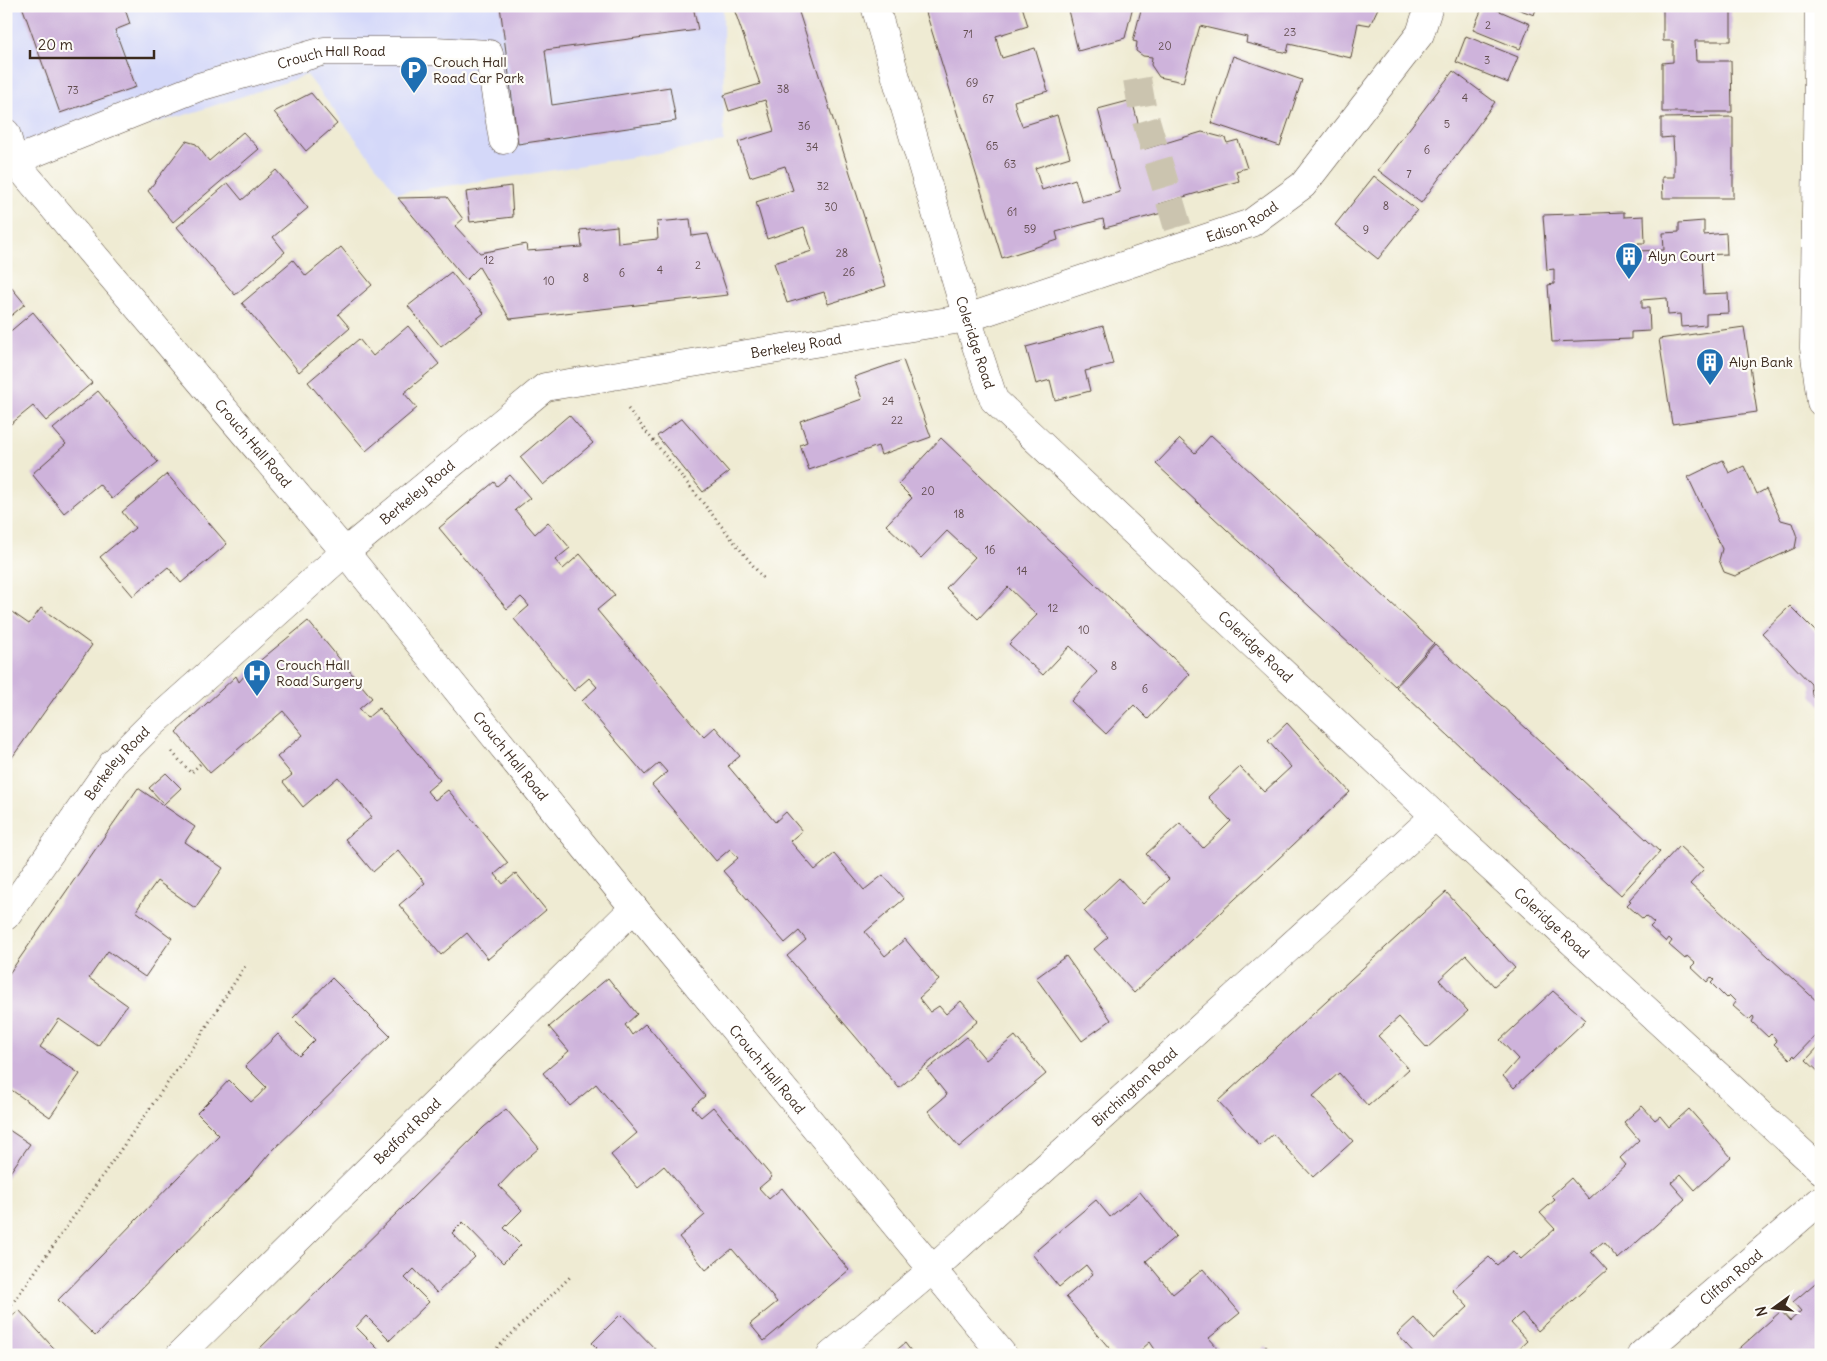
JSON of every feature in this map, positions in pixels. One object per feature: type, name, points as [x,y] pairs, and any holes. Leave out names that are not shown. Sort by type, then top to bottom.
[{"type":"street","name":"Coleridge Road","points":[[875,6],[967,318],[994,400],[1435,816],[1821,1170]]},
{"type":"street","name":"Edison Road","points":[[967,318],[1251,223],[1303,185],[1420,34],[1429,6]]},
{"type":"street","points":[[1819,6],[1818,214],[1814,348],[1821,402]]},
{"type":"street","name":"Crouch Hall Road","points":[[10,164],[199,87],[324,51],[435,51],[489,54],[503,140]]},
{"type":"street","name":"Crouch Hall Road","points":[[6,133],[10,164],[346,552],[634,908],[1003,1355]]},
{"type":"street","name":"Berkeley Road","points":[[6,916],[113,763],[149,727],[346,552],[545,386],[967,318]]},
{"type":"street","name":"Birchington Road","points":[[831,1355],[932,1270],[1435,816]]},
{"type":"street","name":"Bedford Road","points":[[180,1355],[634,908]]},
{"type":"street","name":"Clifton Road","points":[[1641,1355],[1821,1200]]},
{"type":"path","points":[[621,374],[627,408],[764,578]]},
{"type":"path","points":[[6,1313],[199,1038],[245,966]]},
{"type":"path","points":[[490,1355],[570,1277]]},
{"type":"shaded area","points":[[6,6],[731,6],[723,8],[724,142],[517,176],[397,193],[307,75],[188,114],[14,161],[6,133]]},
{"type":"building","points":[[22,6],[124,6],[130,24],[115,30],[136,87],[60,113]]},
{"type":"building","points":[[500,6],[693,6],[698,30],[545,50],[552,105],[670,87],[676,121],[518,144]]},
{"type":"building","points":[[733,6],[797,6],[886,286],[828,304],[824,292],[787,303],[774,263],[812,251],[804,227],[767,239],[756,202],[793,190],[785,166],[750,177],[738,142],[774,131],[765,100],[729,111],[724,95],[760,84]]},
{"type":"building","points":[[924,6],[1022,6],[1028,26],[996,36],[998,46],[1002,58],[1035,48],[1048,91],[1014,101],[1017,113],[1022,126],[1057,115],[1070,157],[1035,168],[1042,190],[1075,179],[1082,202],[1120,192],[1098,109],[1132,100],[1145,149],[1202,132],[1225,138],[1227,143],[1238,140],[1247,168],[1236,171],[1239,181],[1159,204],[1162,213],[1105,228],[1103,219],[1056,232],[1058,240],[1002,258]]},
{"type":"building","points":[[1067,6],[1133,6],[1125,38],[1078,51]]},
{"type":"building","points":[[1142,6],[1379,6],[1370,25],[1358,23],[1351,58],[1289,44],[1287,53],[1246,43],[1247,37],[1200,26],[1183,82],[1159,77],[1151,65],[1152,57],[1143,56],[1136,51],[1137,42],[1133,41]]},
{"type":"building","points":[[1483,6],[1488,6],[1530,24],[1520,49],[1473,30]]},
{"type":"building","points":[[1510,6],[1537,6],[1534,15]]},
{"type":"building","points":[[1663,6],[1731,6],[1731,41],[1695,41],[1696,61],[1731,61],[1732,112],[1662,112],[1662,63],[1673,62],[1673,41],[1663,41]]},
{"type":"building","points":[[1466,36],[1518,57],[1508,83],[1456,62]]},
{"type":"building","points":[[1233,56],[1302,80],[1280,146],[1211,123]]},
{"type":"building","points":[[1453,71],[1495,102],[1421,203],[1378,170]]},
{"type":"building","points":[[311,93],[337,124],[306,151],[274,112]]},
{"type":"building","points":[[1733,117],[1733,198],[1663,198],[1662,177],[1674,177],[1674,156],[1673,137],[1661,138],[1661,118]]},
{"type":"building","points":[[243,132],[259,149],[173,222],[148,191],[186,141],[196,144],[209,161]]},
{"type":"building","points":[[276,170],[308,208],[273,237],[285,252],[235,295],[177,227],[228,183],[242,200]]},
{"type":"building","points":[[1374,176],[1417,210],[1378,259],[1335,225]]},
{"type":"building","points":[[511,186],[513,217],[470,222],[466,192]]},
{"type":"building","points":[[447,197],[463,219],[455,226],[480,253],[526,244],[527,251],[582,247],[580,230],[617,226],[618,243],[658,239],[657,222],[690,219],[692,236],[708,234],[728,295],[510,319],[479,267],[466,280],[398,198]]},
{"type":"building","name":"Alyn Court","points":[[1624,212],[1624,217],[1644,216],[1645,243],[1638,243],[1638,251],[1664,250],[1663,233],[1679,232],[1679,223],[1704,221],[1704,235],[1726,233],[1727,254],[1702,255],[1704,294],[1728,293],[1729,313],[1706,314],[1706,325],[1681,327],[1680,314],[1668,315],[1667,298],[1642,300],[1642,308],[1649,308],[1650,331],[1631,332],[1631,339],[1552,342],[1548,285],[1554,284],[1554,269],[1547,270],[1543,215]]},
{"type":"building","points":[[341,247],[372,285],[338,314],[350,328],[299,372],[242,303],[293,260],[306,276]]},
{"type":"building","points":[[451,272],[484,313],[441,347],[408,306]]},
{"type":"building","points":[[6,281],[25,304],[6,320]]},
{"type":"building","points":[[33,312],[92,383],[46,421],[33,406],[6,428],[6,335]]},
{"type":"building","points":[[408,326],[439,364],[404,393],[417,408],[366,451],[308,382],[359,339],[373,356]]},
{"type":"building","points":[[1103,326],[1113,364],[1085,371],[1090,391],[1055,400],[1050,380],[1036,384],[1026,347]]},
{"type":"building","name":"Alyn Bank","points":[[1744,327],[1757,412],[1672,424],[1659,339]]},
{"type":"building","points":[[903,360],[931,437],[881,455],[878,446],[809,470],[800,445],[807,442],[800,421],[862,399],[854,377]]},
{"type":"building","points":[[98,391],[158,462],[112,499],[99,484],[64,513],[32,474],[66,444],[53,429]]},
{"type":"building","points":[[569,415],[593,443],[543,485],[520,457]]},
{"type":"building","points":[[682,418],[729,472],[703,492],[657,436]]},
{"type":"building","points":[[1211,435],[1434,643],[1395,686],[1156,464],[1180,439],[1195,453]]},
{"type":"building","points":[[941,438],[1190,674],[1148,719],[1134,705],[1106,734],[1071,701],[1097,672],[1070,646],[1043,675],[1009,644],[1037,615],[1008,587],[978,619],[946,588],[975,557],[947,531],[921,558],[886,525],[912,498],[898,484]]},
{"type":"building","points":[[1723,460],[1729,473],[1744,466],[1757,494],[1766,489],[1781,520],[1792,523],[1797,537],[1795,548],[1735,576],[1724,572],[1719,560],[1722,549],[1688,477]]},
{"type":"building","points":[[167,474],[227,544],[181,583],[168,567],[133,596],[100,557],[135,528],[122,512]]},
{"type":"building","points":[[510,475],[530,498],[515,510],[535,534],[548,522],[570,548],[555,560],[563,569],[580,554],[615,595],[597,610],[702,735],[704,737],[715,727],[740,756],[728,766],[775,822],[786,812],[802,831],[790,841],[815,870],[834,854],[864,890],[883,875],[904,899],[865,932],[885,956],[905,939],[939,980],[919,998],[930,1012],[939,1006],[946,1014],[961,1001],[978,1021],[899,1088],[787,956],[806,940],[799,931],[785,943],[723,871],[738,858],[730,849],[716,861],[652,785],[667,772],[659,763],[645,775],[582,701],[597,687],[589,678],[574,691],[514,619],[529,606],[525,601],[521,597],[507,609],[439,528],[494,482],[497,486]]},
{"type":"building","points":[[1790,606],[1816,632],[1821,627],[1821,706],[1812,695],[1811,684],[1762,633]]},
{"type":"building","points":[[6,608],[29,624],[41,608],[92,645],[6,766]]},
{"type":"building","points":[[308,621],[372,698],[359,709],[367,718],[379,708],[440,780],[427,791],[430,795],[435,800],[448,790],[508,863],[495,874],[503,884],[516,873],[546,910],[488,959],[467,933],[441,955],[399,905],[425,883],[398,850],[373,872],[345,839],[372,817],[338,777],[303,807],[283,782],[292,775],[277,757],[303,735],[283,711],[210,773],[176,732],[236,676],[239,682],[251,668]]},
{"type":"building","points":[[1435,644],[1660,852],[1621,895],[1396,687]]},
{"type":"building","points":[[1287,723],[1350,792],[1134,993],[1094,949],[1108,937],[1084,911],[1119,878],[1143,904],[1169,879],[1146,854],[1180,823],[1203,848],[1231,821],[1208,797],[1240,767],[1264,792],[1291,767],[1268,741]]},
{"type":"building","points":[[166,773],[181,788],[164,804],[149,788]]},
{"type":"building","points":[[138,788],[195,827],[185,842],[223,868],[195,908],[157,881],[146,896],[136,911],[172,938],[145,977],[108,951],[89,978],[127,1005],[98,1046],[59,1019],[40,1047],[80,1074],[50,1117],[10,1089],[6,1093],[6,978]]},
{"type":"building","points":[[1679,846],[1704,869],[1690,884],[1821,1005],[1821,1030],[1795,1057],[1794,1055],[1790,1059],[1774,1044],[1777,1041],[1771,1034],[1768,1037],[1752,1022],[1753,1016],[1749,1020],[1733,1006],[1736,1002],[1729,995],[1726,998],[1711,983],[1714,980],[1711,977],[1707,982],[1691,967],[1695,963],[1687,956],[1685,959],[1669,945],[1672,941],[1669,938],[1666,942],[1650,927],[1654,923],[1646,916],[1643,919],[1627,905],[1631,901],[1629,900]]},
{"type":"building","points":[[1446,892],[1515,968],[1494,986],[1466,955],[1439,980],[1468,1011],[1427,1048],[1399,1017],[1378,1036],[1409,1069],[1368,1106],[1339,1073],[1313,1096],[1353,1141],[1313,1177],[1273,1134],[1260,1146],[1218,1101]]},
{"type":"building","points":[[1066,956],[1111,1020],[1082,1041],[1036,978]]},
{"type":"building","points":[[332,978],[390,1036],[269,1154],[250,1177],[95,1336],[58,1300],[219,1135],[197,1113],[229,1080],[251,1102],[266,1087],[245,1066],[278,1034],[299,1056],[315,1040],[293,1018]]},
{"type":"building","points":[[608,978],[637,1014],[625,1025],[632,1035],[645,1024],[650,1029],[705,1096],[692,1107],[701,1117],[713,1107],[772,1177],[759,1188],[769,1199],[782,1188],[849,1270],[764,1341],[750,1324],[777,1302],[732,1249],[706,1270],[679,1237],[705,1215],[664,1166],[638,1188],[611,1155],[637,1133],[596,1084],[570,1106],[543,1073],[569,1051],[549,1027]]},
{"type":"building","points":[[1553,991],[1586,1020],[1514,1088],[1503,1076],[1518,1059],[1500,1040]]},
{"type":"building","points":[[1015,1036],[1046,1074],[959,1147],[928,1111],[947,1095],[927,1070],[967,1037],[986,1060]]},
{"type":"building","points":[[1821,1044],[1821,1074],[1806,1060]]},
{"type":"building","points":[[1642,1106],[1655,1120],[1660,1116],[1669,1127],[1689,1109],[1731,1157],[1695,1190],[1681,1174],[1671,1183],[1685,1199],[1618,1259],[1603,1242],[1591,1252],[1607,1270],[1538,1331],[1522,1313],[1516,1318],[1511,1323],[1527,1341],[1512,1355],[1416,1355],[1397,1334],[1414,1318],[1433,1339],[1468,1307],[1452,1290],[1474,1270],[1489,1257],[1497,1265],[1513,1251],[1521,1259],[1555,1229],[1540,1213],[1555,1200],[1551,1196],[1571,1178],[1589,1199],[1626,1165],[1620,1158],[1639,1140],[1624,1122]]},
{"type":"building","points":[[506,1109],[539,1148],[499,1186],[522,1210],[504,1228],[521,1245],[503,1263],[463,1222],[452,1233],[475,1257],[437,1293],[414,1269],[405,1278],[429,1302],[390,1340],[366,1316],[356,1327],[380,1351],[375,1355],[253,1355],[484,1127]]},
{"type":"building","points":[[6,1128],[30,1144],[6,1178]]},
{"type":"building","points":[[1140,1192],[1176,1236],[1146,1261],[1173,1294],[1203,1269],[1240,1313],[1209,1338],[1224,1355],[1152,1355],[1156,1351],[1150,1342],[1135,1355],[1115,1355],[1066,1297],[1093,1274],[1086,1265],[1059,1287],[1032,1254],[1096,1200],[1110,1217]]},
{"type":"building","points":[[1821,1278],[1821,1355],[1732,1355],[1781,1311],[1790,1321],[1801,1311],[1793,1302]]},
{"type":"building","points":[[19,1310],[61,1355],[6,1355],[6,1322]]},
{"type":"building","points":[[621,1314],[661,1355],[590,1355],[597,1348],[592,1343]]},
{"type":"building","points":[[905,1343],[914,1355],[891,1355]]},
{"type":"building","points":[[1266,1346],[1274,1355],[1256,1355]]},
{"type":"tunnel","points":[[1137,79],[1142,107],[1183,245]]},
{"type":"place","name":"Crouch Hall Road Car Park","points":[[414,94]]},
{"type":"place","name":"Alyn Court","points":[[1629,280]]},
{"type":"place","name":"Alyn Bank","points":[[1710,386]]},
{"type":"place","name":"Crouch Hall Road Surgery","points":[[257,697]]}]
